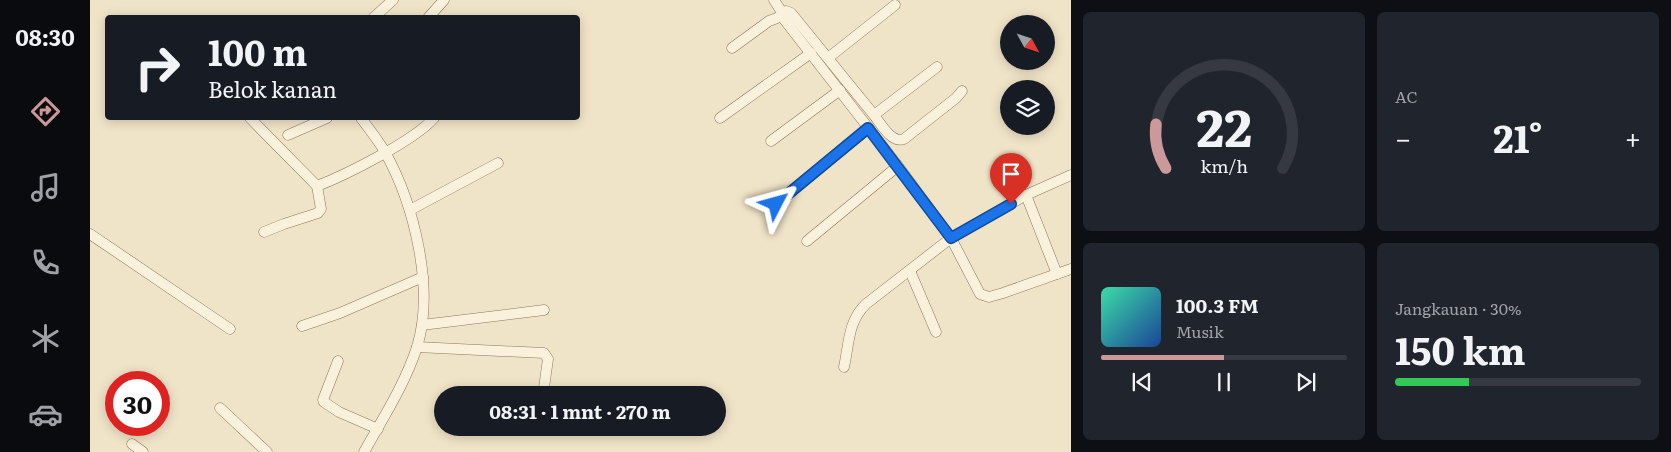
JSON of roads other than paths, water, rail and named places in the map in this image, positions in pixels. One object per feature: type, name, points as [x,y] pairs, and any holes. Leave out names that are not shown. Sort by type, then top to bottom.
[{"type":"street","points":[[376,15],[393,0]]},
{"type":"street","points":[[431,15],[444,0]]},
{"type":"street","points":[[774,0],[782,15],[951,238],[980,294],[989,296],[1004,293],[1071,269]]},
{"type":"street","points":[[828,58],[896,5]]},
{"type":"street","points":[[732,48],[768,21],[782,15],[786,11],[791,13],[894,139],[900,141],[959,96],[962,91]]},
{"type":"street","points":[[720,118],[811,53]]},
{"type":"street","points":[[874,115],[937,67]]},
{"type":"street","points":[[771,141],[840,90]]},
{"type":"street","points":[[252,120],[318,186],[322,209],[318,213],[264,232]]},
{"type":"street","points":[[288,135],[322,120]]},
{"type":"street","points":[[362,120],[385,152],[410,210],[423,277],[422,325],[417,347],[403,381],[364,452]]},
{"type":"street","points":[[318,186],[385,152],[422,130],[432,120]]},
{"type":"street","points":[[776,204],[868,128]]},
{"type":"street","points":[[410,210],[498,163]]},
{"type":"street","points":[[807,241],[898,166]]},
{"type":"street","points":[[844,367],[852,323],[858,311],[951,238],[1026,195],[1071,175]]},
{"type":"street","points":[[1026,195],[1057,274]]},
{"type":"street","points":[[90,234],[230,329]]},
{"type":"street","points":[[910,271],[936,332]]},
{"type":"street","points":[[302,326],[340,313],[423,277]]},
{"type":"street","points":[[422,325],[544,310]]},
{"type":"street","points":[[417,347],[544,353],[548,359],[544,386]]},
{"type":"street","points":[[338,361],[323,400],[324,402],[340,412],[378,429]]},
{"type":"street","points":[[220,408],[267,452]]},
{"type":"street","points":[[132,444],[142,452]]}]
